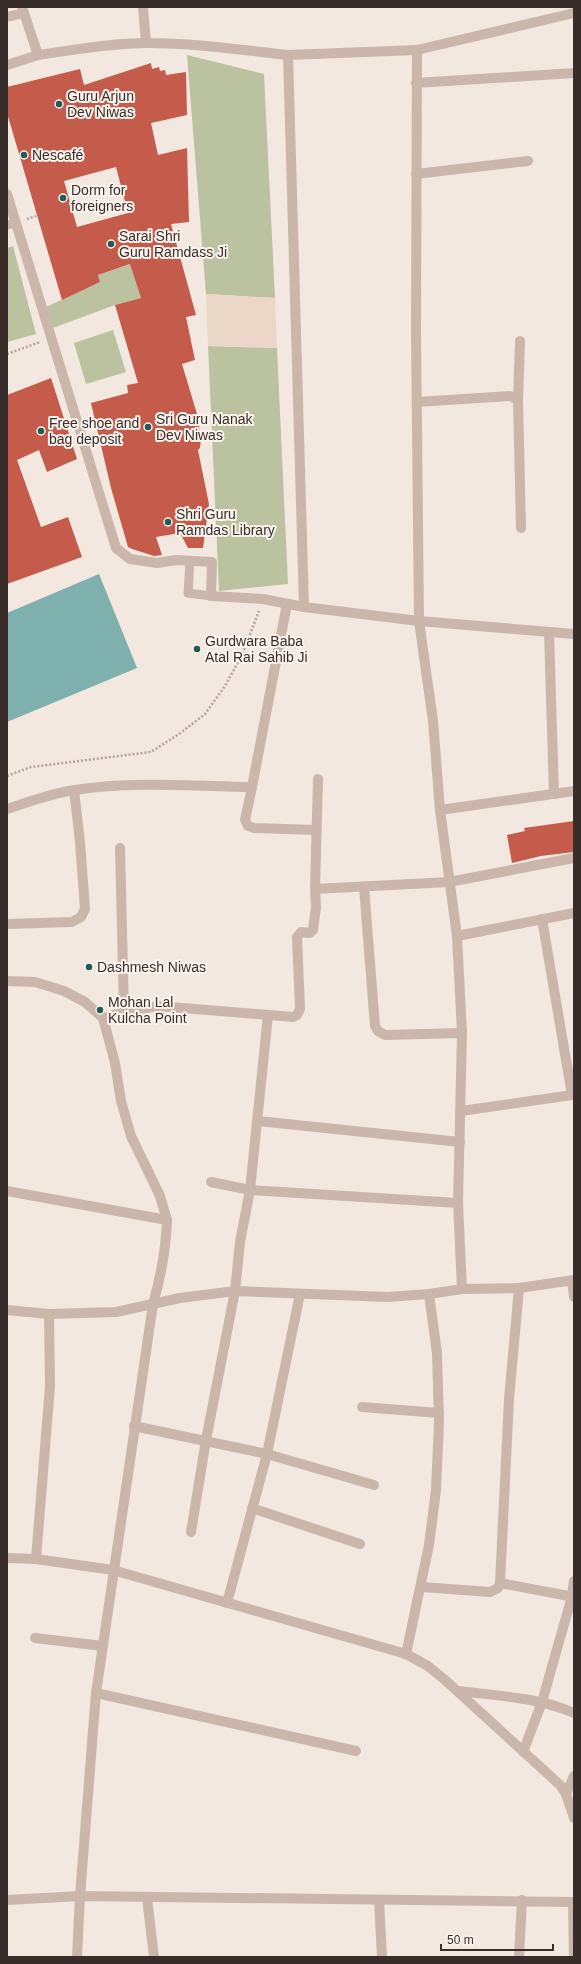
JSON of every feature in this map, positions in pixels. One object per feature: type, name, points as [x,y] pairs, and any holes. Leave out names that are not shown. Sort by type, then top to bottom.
[{"type":"street","points":[[143,7],[146,43]]},
{"type":"street","points":[[7,17],[23,10],[38,56]]},
{"type":"street","points":[[7,65],[38,56],[97,47],[146,43],[194,45],[288,55],[416,50],[574,13]]},
{"type":"street","points":[[416,50],[419,621],[433,721],[440,810],[457,936],[462,1033],[458,1203],[462,1289]]},
{"type":"street","points":[[288,55],[304,607]]},
{"type":"street","points":[[416,83],[574,73]]},
{"type":"street","points":[[416,174],[528,161]]},
{"type":"street","points":[[7,194],[12,224],[52,338],[116,548],[130,559],[157,563],[190,561],[212,562],[211,596]]},
{"type":"street","points":[[520,341],[518,400],[520,405],[521,528]]},
{"type":"street","points":[[417,402],[510,396],[518,400]]},
{"type":"street","points":[[190,561],[188,594],[263,600],[304,607],[419,621],[574,634]]},
{"type":"street","points":[[287,604],[245,820],[248,826],[254,828],[316,830]]},
{"type":"street","points":[[549,632],[554,794]]},
{"type":"street","points":[[103,1018],[124,1012],[158,1006],[293,1017],[297,1015],[300,1009],[297,937],[301,932],[310,933],[313,930],[316,907],[315,889],[318,779]]},
{"type":"street","points":[[7,809],[36,799],[74,790],[116,786],[252,787]]},
{"type":"street","points":[[7,924],[72,922],[81,917],[85,909],[74,790]]},
{"type":"street","points":[[440,810],[574,791]]},
{"type":"street","points":[[120,848],[124,1012]]},
{"type":"street","points":[[315,889],[449,882],[574,858]]},
{"type":"street","points":[[364,887],[375,1026],[378,1031],[385,1035],[462,1033]]},
{"type":"street","points":[[457,936],[574,913]]},
{"type":"street","points":[[461,1111],[573,1097],[542,919]]},
{"type":"street","points":[[7,980],[35,982],[64,991],[85,1002],[103,1018],[115,1063],[121,1101],[131,1136],[160,1196],[167,1220],[161,1278],[153,1304],[96,1693],[80,1896],[77,1957]]},
{"type":"street","points":[[191,1532],[206,1440],[235,1291],[240,1242],[250,1190],[268,1015]]},
{"type":"street","points":[[258,1121],[460,1142]]},
{"type":"street","points":[[211,1182],[250,1190],[458,1203]]},
{"type":"street","points":[[7,1191],[167,1220]]},
{"type":"street","points":[[7,1310],[49,1314],[116,1312],[180,1298],[235,1291],[387,1297],[429,1294],[462,1289],[519,1288],[573,1280],[574,1297]]},
{"type":"street","points":[[422,1587],[490,1592],[498,1588],[500,1583],[509,1399],[519,1288]]},
{"type":"street","points":[[227,1603],[267,1454],[300,1294]]},
{"type":"street","points":[[406,1654],[422,1587],[433,1516],[439,1413],[437,1353],[429,1294]]},
{"type":"street","points":[[36,1559],[50,1386],[49,1314]]},
{"type":"street","points":[[362,1406],[439,1413]]},
{"type":"street","points":[[134,1426],[267,1454],[374,1485]]},
{"type":"street","points":[[252,1508],[360,1544]]},
{"type":"street","points":[[7,1558],[36,1559],[113,1570],[406,1654],[428,1666],[458,1691],[523,1752],[550,1775],[566,1794],[574,1818]]},
{"type":"street","points":[[523,1752],[542,1702],[573,1596],[574,1581]]},
{"type":"street","points":[[500,1583],[573,1596]]},
{"type":"street","points":[[36,1638],[103,1646]]},
{"type":"street","points":[[458,1691],[542,1702],[574,1713]]},
{"type":"street","points":[[96,1693],[356,1751]]},
{"type":"street","points":[[566,1794],[574,1776]]},
{"type":"street","points":[[7,1900],[80,1896],[147,1898],[522,1900],[573,1902],[574,1957]]},
{"type":"street","points":[[147,1898],[154,1957]]},
{"type":"street","points":[[379,1900],[382,1957]]},
{"type":"street","points":[[519,1957],[522,1900]]},
{"type":"path","points":[[7,354],[52,338]]},
{"type":"path","points":[[7,776],[31,767],[151,752],[179,734],[205,714],[225,686],[242,655],[263,600]]},
{"type":"green space","points":[[187,55],[264,74],[275,298],[206,294]]},
{"type":"green space","points":[[13,246],[36,334],[7,342],[7,248]]},
{"type":"green space","points":[[140,261],[131,266],[141,298],[115,305],[53,328],[46,307],[100,282],[98,275]]},
{"type":"green space","points":[[113,330],[126,372],[86,384],[74,343]]},
{"type":"green space","points":[[208,346],[277,348],[288,584],[219,591]]},
{"type":"shaded area","points":[[206,294],[275,298],[277,348],[208,346]]},
{"type":"water","points":[[99,574],[137,668],[7,722],[7,613]]},
{"type":"building","points":[[151,63],[152,69],[159,67],[160,71],[165,70],[166,75],[186,72],[187,115],[151,123],[158,155],[187,148],[189,222],[171,224],[196,315],[186,317],[195,360],[182,364],[197,414],[201,439],[200,448],[198,450],[209,504],[203,548],[188,548],[180,533],[156,537],[162,555],[154,556],[128,547],[111,488],[91,403],[128,393],[127,385],[138,383],[115,305],[141,298],[130,264],[98,275],[100,282],[62,300],[7,113],[7,87],[80,69],[84,85]],"holes":[[[116,167],[128,213],[77,227],[64,181]]]},
{"type":"building","points":[[51,378],[77,459],[47,472],[39,450],[17,460],[41,527],[68,517],[82,557],[7,584],[7,395]]},
{"type":"building","points":[[574,821],[574,852],[541,856],[512,863],[507,835],[525,831],[524,828]]},
{"type":"place","name":"Guru Arjun Dev Niwas","points":[[59,104]]},
{"type":"place","name":"Nescafé","points":[[24,155]]},
{"type":"place","name":"Dorm for foreigners","points":[[63,198]]},
{"type":"place","name":"Sarai Shri Guru Ramdass Ji","points":[[111,244]]},
{"type":"place","name":"Sri Guru Nanak Dev Niwas","points":[[148,427]]},
{"type":"place","name":"Free shoe and bag deposit","points":[[41,431]]},
{"type":"place","name":"Shri Guru Ramdas Library","points":[[168,522]]},
{"type":"place","name":"Gurdwara Baba Atal Rai Sahib Ji","points":[[197,649]]},
{"type":"place","name":"Dashmesh Niwas","points":[[89,967]]},
{"type":"place","name":"Mohan Lal Kulcha Point","points":[[100,1010]]}]
